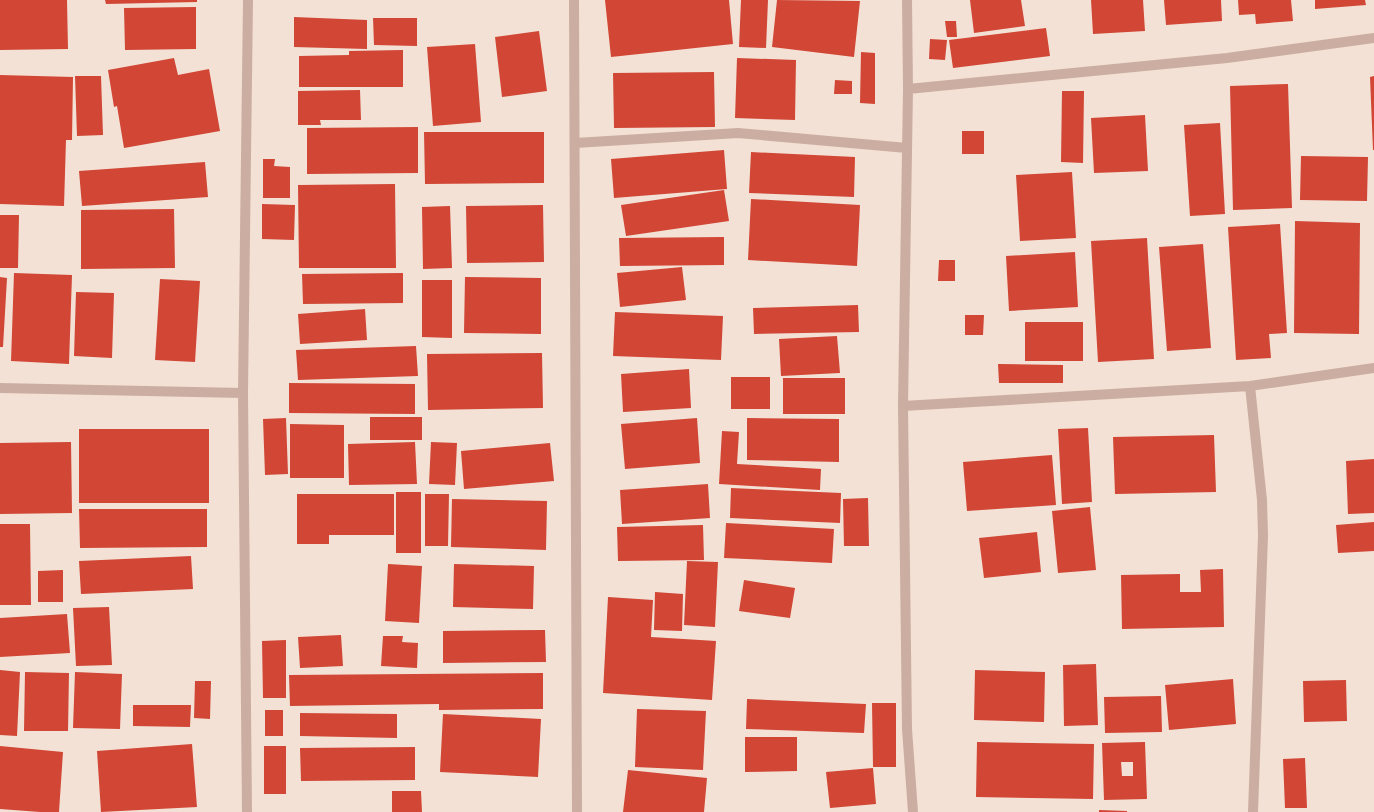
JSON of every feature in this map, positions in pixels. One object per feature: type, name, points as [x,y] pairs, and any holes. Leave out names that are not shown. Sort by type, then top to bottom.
[{"type":"street","points":[[247,812],[243,393],[248,0]]},
{"type":"street","points":[[574,0],[577,812]]},
{"type":"street","points":[[907,0],[908,89],[903,406],[907,729],[913,812]]},
{"type":"street","points":[[908,89],[1227,58],[1374,38]]},
{"type":"street","points":[[575,143],[738,134],[907,148]]},
{"type":"street","points":[[903,406],[1250,386],[1374,368]]},
{"type":"street","points":[[1250,386],[1262,500],[1263,536],[1253,812]]},
{"type":"street","points":[[0,388],[243,393]]},
{"type":"building","points":[[0,0],[67,0],[68,49],[0,50]]},
{"type":"building","points":[[105,0],[197,0],[197,2],[106,4]]},
{"type":"building","points":[[605,0],[729,0],[733,44],[611,57]]},
{"type":"building","points":[[741,0],[768,0],[766,48],[739,47]]},
{"type":"building","points":[[777,0],[860,1],[854,57],[772,47]]},
{"type":"building","points":[[970,0],[1021,0],[1025,26],[974,33]]},
{"type":"building","points":[[1091,0],[1143,0],[1145,31],[1093,34]]},
{"type":"building","points":[[1164,0],[1221,0],[1222,21],[1166,25]]},
{"type":"building","points":[[1238,0],[1291,0],[1293,21],[1256,24],[1255,14],[1239,15]]},
{"type":"building","points":[[1315,0],[1365,0],[1366,5],[1315,9]]},
{"type":"building","points":[[196,7],[196,49],[125,50],[124,8]]},
{"type":"building","points":[[294,17],[367,20],[367,49],[294,47]]},
{"type":"building","points":[[373,18],[417,18],[417,46],[374,45]]},
{"type":"building","points":[[945,21],[956,21],[957,37],[947,37]]},
{"type":"building","points":[[1046,28],[1050,56],[953,68],[949,40]]},
{"type":"building","points":[[539,31],[547,91],[502,97],[495,37]]},
{"type":"building","points":[[930,39],[947,40],[945,60],[929,59]]},
{"type":"building","points":[[475,44],[481,122],[433,126],[427,47]]},
{"type":"building","points":[[403,50],[403,87],[299,87],[299,56],[349,55],[349,51]]},
{"type":"building","points":[[861,52],[875,53],[875,104],[860,103]]},
{"type":"building","points":[[174,58],[178,75],[209,69],[220,131],[124,148],[117,106],[114,107],[108,70]]},
{"type":"building","points":[[737,58],[796,60],[795,120],[735,118]]},
{"type":"building","points":[[714,72],[715,127],[614,128],[613,73]]},
{"type":"building","points":[[0,75],[73,77],[72,140],[66,140],[64,206],[0,204]]},
{"type":"building","points":[[75,76],[101,76],[103,135],[77,136]]},
{"type":"building","points":[[1374,76],[1374,150],[1373,150],[1370,77]]},
{"type":"building","points":[[835,80],[852,81],[852,94],[834,94]]},
{"type":"building","points":[[1288,84],[1292,208],[1233,210],[1230,86]]},
{"type":"building","points":[[360,90],[361,120],[320,120],[321,125],[298,125],[298,91]]},
{"type":"building","points":[[1062,91],[1084,91],[1083,163],[1061,162]]},
{"type":"building","points":[[1145,115],[1148,171],[1094,173],[1091,118]]},
{"type":"building","points":[[1220,123],[1225,214],[1190,216],[1184,125]]},
{"type":"building","points":[[418,127],[418,173],[307,174],[307,128]]},
{"type":"building","points":[[962,131],[984,131],[984,154],[962,154]]},
{"type":"building","points":[[424,132],[544,132],[544,183],[425,184]]},
{"type":"building","points":[[724,150],[727,189],[614,198],[611,159]]},
{"type":"building","points":[[751,152],[855,157],[854,197],[749,193]]},
{"type":"building","points":[[1301,156],[1368,157],[1367,201],[1300,200]]},
{"type":"building","points":[[263,159],[275,159],[274,166],[290,167],[290,198],[263,198]]},
{"type":"building","points":[[205,162],[208,197],[82,206],[79,171]]},
{"type":"building","points":[[1072,172],[1076,238],[1020,241],[1016,175]]},
{"type":"building","points":[[395,184],[396,268],[299,268],[298,185]]},
{"type":"building","points":[[724,190],[729,221],[626,236],[621,205]]},
{"type":"building","points":[[751,199],[860,205],[857,266],[748,260]]},
{"type":"building","points":[[262,204],[295,205],[294,240],[262,239]]},
{"type":"building","points":[[543,205],[544,262],[467,263],[466,206]]},
{"type":"building","points":[[450,206],[452,268],[423,269],[422,207]]},
{"type":"building","points":[[174,209],[175,268],[81,269],[81,210]]},
{"type":"building","points":[[0,215],[19,215],[18,268],[0,268]]},
{"type":"building","points":[[1295,221],[1360,223],[1359,334],[1294,333]]},
{"type":"building","points":[[1280,224],[1287,333],[1269,334],[1271,358],[1236,360],[1228,227]]},
{"type":"building","points":[[724,237],[724,265],[620,266],[619,238]]},
{"type":"building","points":[[1147,238],[1154,359],[1098,362],[1091,241]]},
{"type":"building","points":[[1203,244],[1211,348],[1167,351],[1159,247]]},
{"type":"building","points":[[1075,252],[1078,307],[1009,311],[1006,256]]},
{"type":"building","points":[[939,260],[955,260],[955,281],[938,281]]},
{"type":"building","points":[[682,267],[686,300],[620,307],[617,273]]},
{"type":"building","points":[[14,273],[72,275],[69,364],[11,361]]},
{"type":"building","points":[[403,273],[403,303],[303,304],[302,274]]},
{"type":"building","points":[[0,277],[7,278],[3,347],[0,347]]},
{"type":"building","points":[[465,277],[541,278],[541,334],[464,333]]},
{"type":"building","points":[[160,279],[200,281],[195,362],[155,360]]},
{"type":"building","points":[[422,280],[452,280],[452,338],[422,337]]},
{"type":"building","points":[[76,292],[114,293],[112,358],[74,356]]},
{"type":"building","points":[[858,305],[859,332],[754,334],[753,308]]},
{"type":"building","points":[[365,309],[367,340],[300,344],[298,314]]},
{"type":"building","points":[[615,312],[723,316],[721,360],[613,356]]},
{"type":"building","points":[[965,315],[984,315],[983,335],[965,335]]},
{"type":"building","points":[[1025,322],[1083,322],[1083,361],[1025,361]]},
{"type":"building","points":[[837,336],[840,373],[781,376],[779,339]]},
{"type":"building","points":[[416,346],[418,376],[298,380],[296,350]]},
{"type":"building","points":[[542,353],[543,408],[428,410],[427,354]]},
{"type":"building","points":[[998,364],[1063,365],[1063,383],[999,383]]},
{"type":"building","points":[[689,369],[691,408],[623,412],[621,374]]},
{"type":"building","points":[[731,377],[770,377],[770,409],[731,409]]},
{"type":"building","points":[[783,378],[845,378],[845,414],[783,414]]},
{"type":"building","points":[[289,383],[415,384],[415,414],[289,413]]},
{"type":"building","points":[[370,417],[422,417],[422,440],[370,440]]},
{"type":"building","points":[[286,418],[288,474],[265,475],[263,419]]},
{"type":"building","points":[[697,418],[700,463],[625,469],[621,424]]},
{"type":"building","points":[[747,418],[839,419],[839,462],[747,460]]},
{"type":"building","points":[[290,424],[344,425],[344,478],[290,478]]},
{"type":"building","points":[[1088,428],[1092,502],[1062,504],[1058,429]]},
{"type":"building","points":[[79,429],[209,429],[209,503],[79,503]]},
{"type":"building","points":[[722,431],[739,432],[737,464],[821,469],[820,490],[719,484]]},
{"type":"building","points":[[1214,435],[1216,492],[1115,494],[1113,437]]},
{"type":"building","points":[[71,442],[72,513],[0,514],[0,443]]},
{"type":"building","points":[[415,442],[417,484],[349,485],[348,444]]},
{"type":"building","points":[[431,442],[457,443],[455,485],[429,484]]},
{"type":"building","points":[[550,443],[554,481],[464,489],[461,451]]},
{"type":"building","points":[[1052,455],[1056,505],[967,511],[963,462]]},
{"type":"building","points":[[1374,459],[1374,513],[1348,514],[1346,461]]},
{"type":"building","points":[[708,484],[710,518],[622,524],[620,490]]},
{"type":"building","points":[[731,488],[841,493],[840,523],[730,518]]},
{"type":"building","points":[[396,492],[421,492],[421,553],[396,553]]},
{"type":"building","points":[[297,494],[394,494],[394,535],[329,535],[329,544],[297,544]]},
{"type":"building","points":[[425,494],[449,494],[448,546],[425,546]]},
{"type":"building","points":[[868,498],[869,546],[844,546],[843,499]]},
{"type":"building","points":[[452,499],[547,501],[546,550],[451,547]]},
{"type":"building","points":[[1090,507],[1096,570],[1058,573],[1052,511]]},
{"type":"building","points":[[79,509],[207,509],[207,547],[80,548]]},
{"type":"building","points":[[1374,522],[1374,551],[1338,553],[1336,525]]},
{"type":"building","points":[[726,523],[834,529],[832,563],[724,558]]},
{"type":"building","points":[[0,524],[30,524],[31,605],[0,605]]},
{"type":"building","points":[[703,525],[704,560],[618,561],[617,527]]},
{"type":"building","points":[[1037,532],[1041,572],[984,578],[979,538]]},
{"type":"building","points":[[191,556],[193,589],[81,594],[79,561]]},
{"type":"building","points":[[687,561],[718,562],[715,627],[684,625]]},
{"type":"building","points":[[388,564],[422,566],[419,623],[385,621]]},
{"type":"building","points":[[454,564],[534,566],[533,609],[453,607]]},
{"type":"building","points":[[1223,569],[1224,627],[1122,629],[1121,575],[1180,574],[1180,592],[1201,592],[1200,570]]},
{"type":"building","points":[[63,570],[63,602],[38,602],[38,571]]},
{"type":"building","points":[[744,580],[795,588],[790,618],[739,611]]},
{"type":"building","points":[[655,592],[683,594],[682,631],[654,630]]},
{"type":"building","points":[[608,597],[653,600],[651,637],[716,641],[712,700],[603,693]]},
{"type":"building","points":[[109,607],[112,665],[76,666],[73,608]]},
{"type":"building","points":[[67,614],[70,653],[0,657],[0,618]]},
{"type":"building","points":[[545,630],[546,662],[443,663],[443,631]]},
{"type":"building","points":[[341,635],[343,666],[300,668],[298,637]]},
{"type":"building","points":[[383,636],[403,636],[402,642],[418,643],[417,668],[381,666]]},
{"type":"building","points":[[286,640],[286,698],[263,698],[262,641]]},
{"type":"building","points":[[1096,664],[1098,725],[1064,726],[1063,665]]},
{"type":"building","points":[[0,670],[20,672],[17,736],[0,735]]},
{"type":"building","points":[[975,670],[1045,672],[1044,722],[974,720]]},
{"type":"building","points":[[25,672],[69,673],[68,731],[24,731]]},
{"type":"building","points":[[75,672],[122,674],[120,729],[73,728]]},
{"type":"building","points":[[543,673],[543,709],[439,710],[439,704],[290,706],[289,675]]},
{"type":"building","points":[[1233,679],[1236,724],[1169,730],[1165,685]]},
{"type":"building","points":[[1346,680],[1347,721],[1304,722],[1303,681]]},
{"type":"building","points":[[195,681],[211,681],[210,719],[194,718]]},
{"type":"building","points":[[1161,696],[1162,732],[1105,733],[1104,697]]},
{"type":"building","points":[[747,699],[866,704],[864,733],[746,729]]},
{"type":"building","points":[[872,703],[896,703],[896,767],[873,767]]},
{"type":"building","points":[[133,705],[191,705],[190,727],[133,726]]},
{"type":"building","points":[[637,709],[706,711],[703,770],[635,767]]},
{"type":"building","points":[[265,710],[283,710],[283,736],[265,736]]},
{"type":"building","points":[[300,713],[397,714],[397,738],[300,736]]},
{"type":"building","points":[[443,714],[541,719],[538,777],[440,772]]},
{"type":"building","points":[[745,737],[797,737],[797,771],[745,772]]},
{"type":"building","points":[[977,742],[1094,744],[1093,799],[976,797]]},
{"type":"building","points":[[1145,742],[1147,799],[1104,800],[1102,743]],"holes":[[[1121,762],[1133,762],[1133,776],[1122,776]]]},
{"type":"building","points":[[192,744],[197,807],[101,812],[97,751]]},
{"type":"building","points":[[0,746],[63,752],[59,812],[0,809]]},
{"type":"building","points":[[264,746],[286,746],[286,794],[264,794]]},
{"type":"building","points":[[415,747],[415,780],[301,781],[300,748]]},
{"type":"building","points":[[1305,758],[1307,808],[1285,808],[1283,759]]},
{"type":"building","points":[[873,768],[876,804],[830,808],[826,772]]},
{"type":"building","points":[[628,770],[707,778],[704,812],[623,812]]},
{"type":"building","points":[[392,791],[421,791],[422,812],[392,812]]},
{"type":"building","points":[[1099,810],[1127,811],[1127,812],[1099,812]]}]
